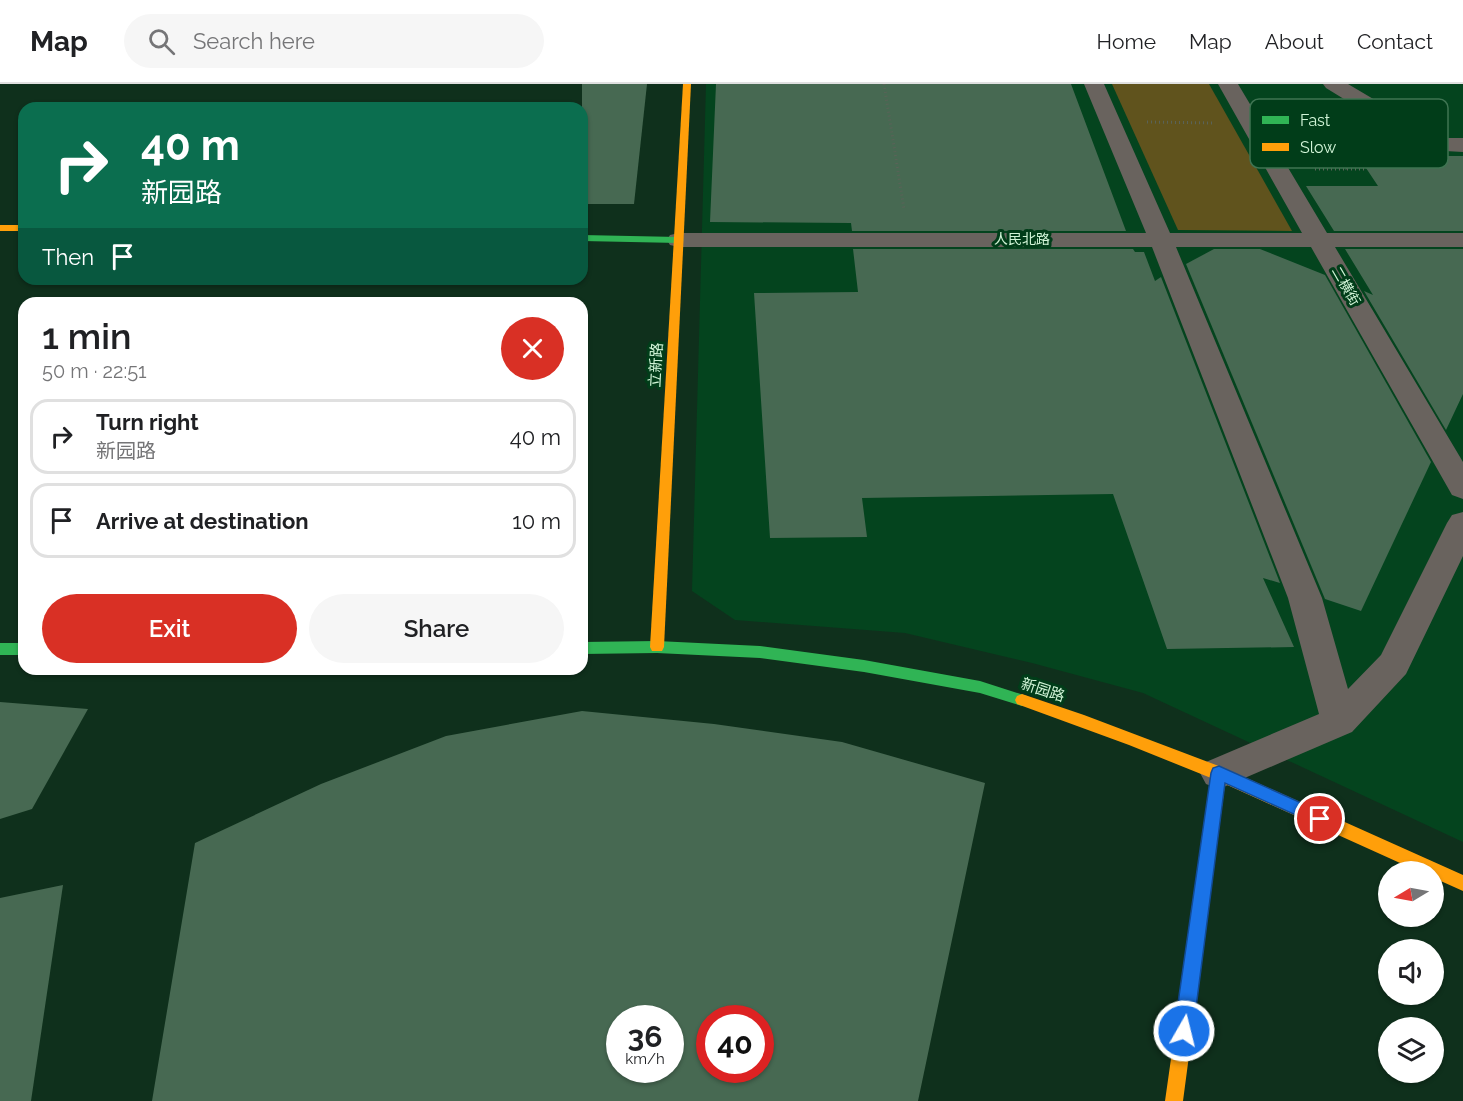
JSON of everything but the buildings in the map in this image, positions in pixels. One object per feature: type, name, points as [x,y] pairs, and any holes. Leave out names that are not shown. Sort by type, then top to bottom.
[{"type":"street","name":"立新路","points":[[657,647],[687,84]]},
{"type":"street","points":[[1094,84],[1161,240],[1305,598],[1338,721]]},
{"type":"street","name":"二横街","points":[[1228,84],[1250,123]]},
{"type":"street","points":[[1333,84],[1358,99]]},
{"type":"street","name":"二横街","points":[[1276,168],[1463,488]]},
{"type":"street","points":[[0,228],[18,228]]},
{"type":"street","name":"人民北路","points":[[588,238],[1463,240]]},
{"type":"street","points":[[1174,1101],[1219,773],[1338,721],[1394,664],[1463,523]]},
{"type":"street","name":"新园路","points":[[588,648],[657,647],[760,652],[864,666],[980,687],[1087,721],[1219,773],[1463,883]]},
{"type":"street","points":[[0,649],[18,649]]},
{"type":"path","points":[[884,84],[908,239]]},
{"type":"path","points":[[1110,122],[1250,123]]},
{"type":"path","points":[[1276,168],[1367,170]]},
{"type":"shaded area","points":[[706,84],[1463,84],[1463,842],[1143,693],[1032,663],[905,633],[735,620],[692,591]]},
{"type":"shaded area","points":[[1112,84],[1209,84],[1250,157],[1250,168],[1256,168],[1292,231],[1178,230]]},
{"type":"traffic: fast","points":[[588,238],[679,240]]},
{"type":"traffic: fast","points":[[588,648],[657,647],[760,652],[864,666],[980,687],[1022,700]]},
{"type":"traffic: fast","points":[[0,649],[18,649]]},
{"type":"traffic: slow","points":[[657,647],[687,84]]},
{"type":"traffic: slow","points":[[0,228],[18,228]]},
{"type":"traffic: slow","points":[[1022,700],[1079,719],[1190,762],[1463,883]]},
{"type":"traffic: slow","points":[[1174,1101],[1219,773]]},
{"type":"route","points":[[1184,1031],[1219,773],[1320,819]]}]
